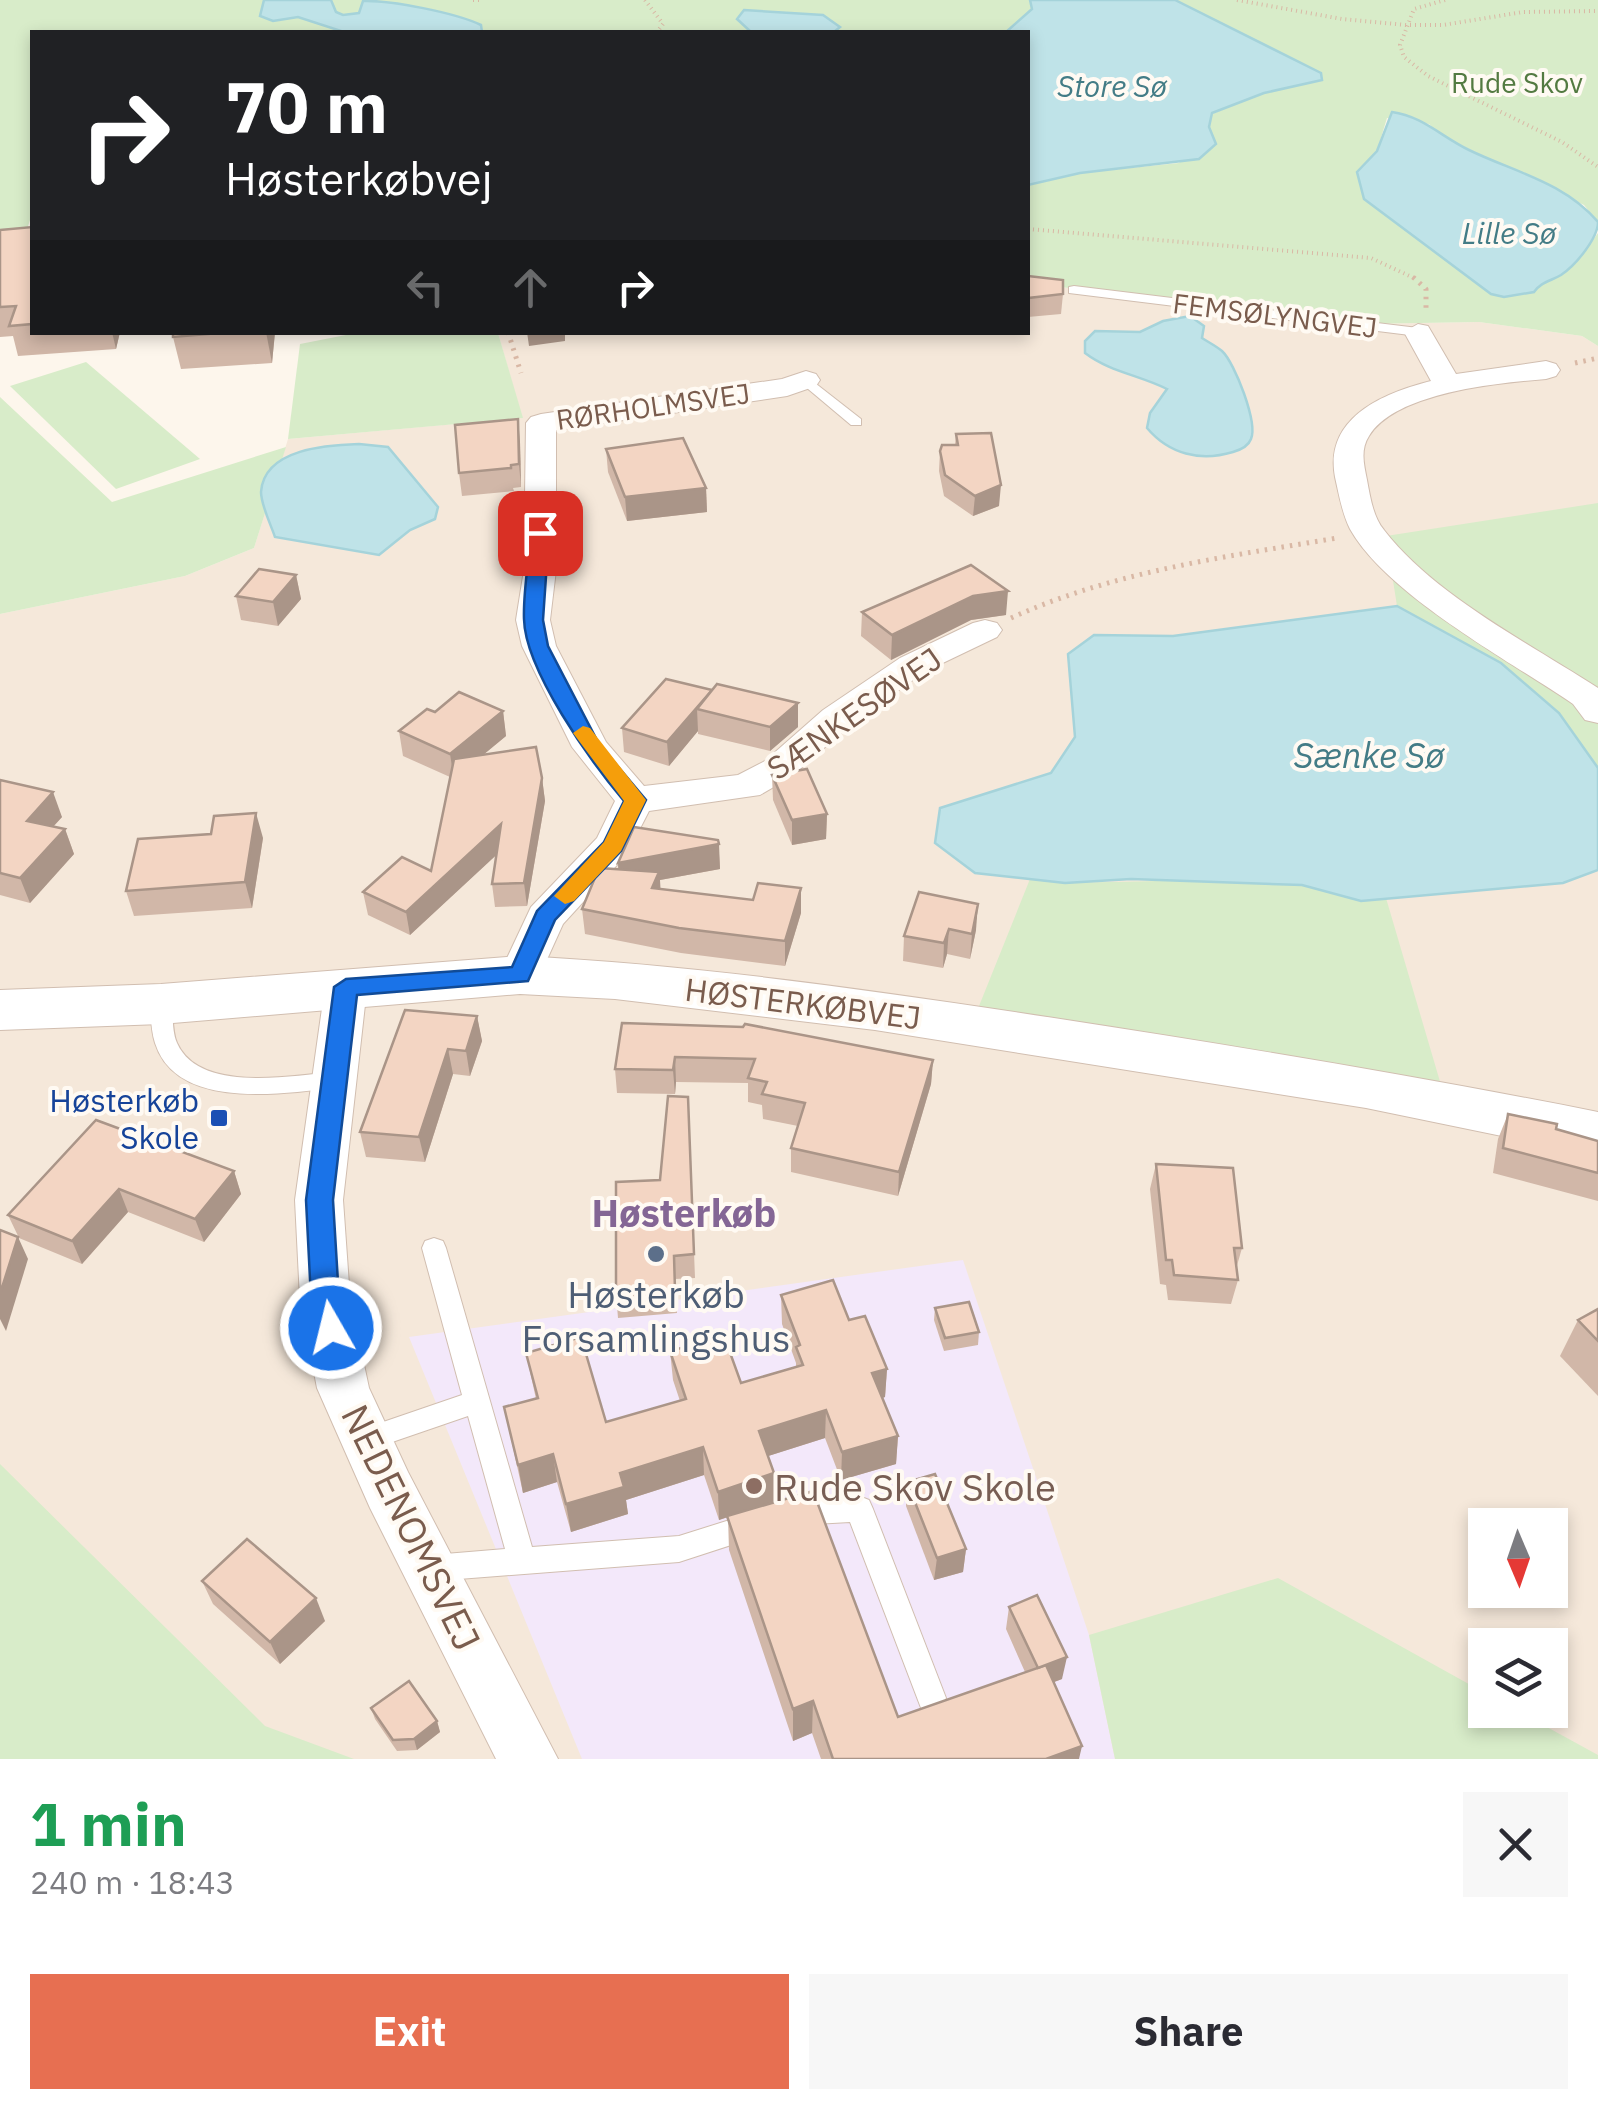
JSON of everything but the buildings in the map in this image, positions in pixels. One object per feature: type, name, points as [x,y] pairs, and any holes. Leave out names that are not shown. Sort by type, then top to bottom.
[{"type":"street","name":"FEMSØLYNGVEJ","points":[[1418,332],[1447,383]]},
{"type":"street","points":[[1546,370],[1447,383],[1391,404],[1360,427],[1347,453],[1352,487],[1368,532],[1423,586],[1586,696],[1598,712]]},
{"type":"street","name":"RØRHOLMSVEJ","points":[[635,800],[590,747],[538,646],[533,620],[540,570],[541,422],[787,387],[806,380]]},
{"type":"street","name":"SÆNKESØVEJ","points":[[635,800],[747,786],[778,769],[836,718],[912,666],[985,630]]},
{"type":"street","points":[[520,975],[545,916],[614,846],[635,800]]},
{"type":"street","name":"HØSTERKØBVEJ","points":[[0,1010],[161,1004],[520,975],[712,989],[875,1010],[1366,1088],[1598,1134]]},
{"type":"street","name":"NEDENOMSVEJ","points":[[346,987],[319,1200],[325,1299],[343,1388],[528,1759]]},
{"type":"lane","name":"FEMSØLYNGVEJ","points":[[1074,290],[1418,332]]},
{"type":"lane","name":"RØRHOLMSVEJ","points":[[806,380],[856,422]]},
{"type":"lane","points":[[161,1004],[166,1048],[194,1077],[249,1086],[332,1080]]},
{"type":"lane","points":[[434,1248],[522,1561]]},
{"type":"lane","points":[[366,1439],[477,1401]]},
{"type":"lane","points":[[431,1568],[678,1550],[804,1510],[860,1509],[931,1698]]},
{"type":"path","points":[[473,0],[482,0]]},
{"type":"path","points":[[645,0],[663,24],[658,30]]},
{"type":"path","points":[[1237,0],[1342,19],[1406,25],[1443,25],[1523,12],[1598,11]]},
{"type":"path","points":[[1445,0],[1414,10],[1400,45],[1404,57],[1428,76],[1562,142],[1598,166]]},
{"type":"path","points":[[1030,229],[1371,258],[1414,277],[1426,289],[1425,330],[1418,332]]},
{"type":"path","name":"RØRHOLMSVEJ","points":[[509,335],[521,373]]},
{"type":"path","points":[[985,630],[1057,595],[1165,568],[1368,532]]},
{"type":"shaded area","points":[[1030,283],[1362,324],[1479,322],[1582,336],[1598,346],[1598,1759],[0,1759],[0,614],[185,576],[254,548],[288,439],[522,418],[499,335],[1030,335]]},
{"type":"shaded area","name":"Rude Skov Skole","points":[[963,1260],[1089,1635],[1115,1759],[582,1759],[409,1337]]},
{"type":"green space","points":[[0,0],[1030,0],[1032,9],[1008,30],[30,30],[30,220],[12,275],[0,276]]},
{"type":"green space","name":"Rude Skov","points":[[1175,0],[1598,0],[1598,222],[1584,205],[1440,135],[1429,124],[1387,118],[1377,151],[1357,172],[1364,199],[1491,294],[1552,277],[1576,260],[1598,233],[1598,346],[1582,336],[1479,322],[1362,324],[1030,283],[1030,185],[1080,173],[1179,163],[1209,127],[1212,114],[1264,93],[1322,79],[1321,73]]},
{"type":"green space","points":[[346,335],[499,335],[523,418],[288,439],[300,344]]},
{"type":"green space","points":[[86,362],[200,459],[116,489],[10,386]]},
{"type":"green space","points":[[0,397],[112,502],[286,447],[254,548],[185,576],[0,614]]},
{"type":"green space","points":[[1598,503],[1598,768],[1559,713],[1501,664],[1397,606],[1386,536]]},
{"type":"green space","points":[[1030,879],[1268,881],[1354,897],[1386,898],[1441,1085],[977,1011]]},
{"type":"green space","points":[[0,1464],[265,1726],[354,1759],[0,1759]]},
{"type":"green space","points":[[1278,1578],[1468,1684],[1468,1728],[1549,1728],[1598,1755],[1598,1759],[1115,1759],[1089,1635]]},
{"type":"water","points":[[264,0],[331,0],[336,12],[343,15],[359,13],[363,1],[375,1],[470,20],[481,25],[482,30],[338,30],[298,17],[273,21],[260,16]]},
{"type":"water","name":"Store Sø","points":[[1030,0],[1175,0],[1321,73],[1322,80],[1264,93],[1212,113],[1209,127],[1216,144],[1199,159],[1080,173],[1030,185],[1030,30],[1008,30],[1032,9]]},
{"type":"water","points":[[744,10],[823,15],[840,27],[749,30],[737,19]]},
{"type":"water","name":"Lille Sø","points":[[1392,112],[1422,122],[1469,150],[1570,197],[1598,222],[1585,251],[1567,271],[1534,292],[1504,297],[1491,294],[1364,199],[1357,172],[1377,151]]},
{"type":"water","points":[[1190,316],[1204,326],[1202,338],[1227,358],[1244,393],[1251,439],[1236,451],[1197,456],[1165,444],[1147,428],[1150,413],[1167,389],[1104,365],[1085,353],[1085,341],[1095,331],[1140,332],[1163,321]]},
{"type":"water","points":[[359,444],[388,447],[438,507],[435,519],[410,530],[379,555],[275,537],[261,492],[273,466],[300,452]]},
{"type":"water","name":"Sænke Sø","points":[[1397,606],[1501,663],[1559,713],[1598,768],[1598,870],[1563,883],[1361,901],[1302,885],[1131,879],[1065,883],[975,873],[935,843],[940,808],[1051,773],[1075,737],[1068,654],[1094,635],[1173,636]]},
{"type":"slow traffic","points":[[565,896],[614,846],[635,800],[590,747],[583,733]]},
{"type":"place","name":"Høsterkøb Skole","points":[[219,1118]]},
{"type":"place","name":"Høsterkøb Forsamlingshus","points":[[656,1254]]},
{"type":"place","name":"Rude Skov Skole","points":[[754,1486]]},
{"type":"district","name":"Høsterkøb","points":[[684,1212]]},
{"type":"route","points":[[331,1328],[325,1299],[319,1200],[346,987],[520,975],[545,916],[614,846],[635,800],[590,747],[538,646],[533,620],[540,533]]}]
